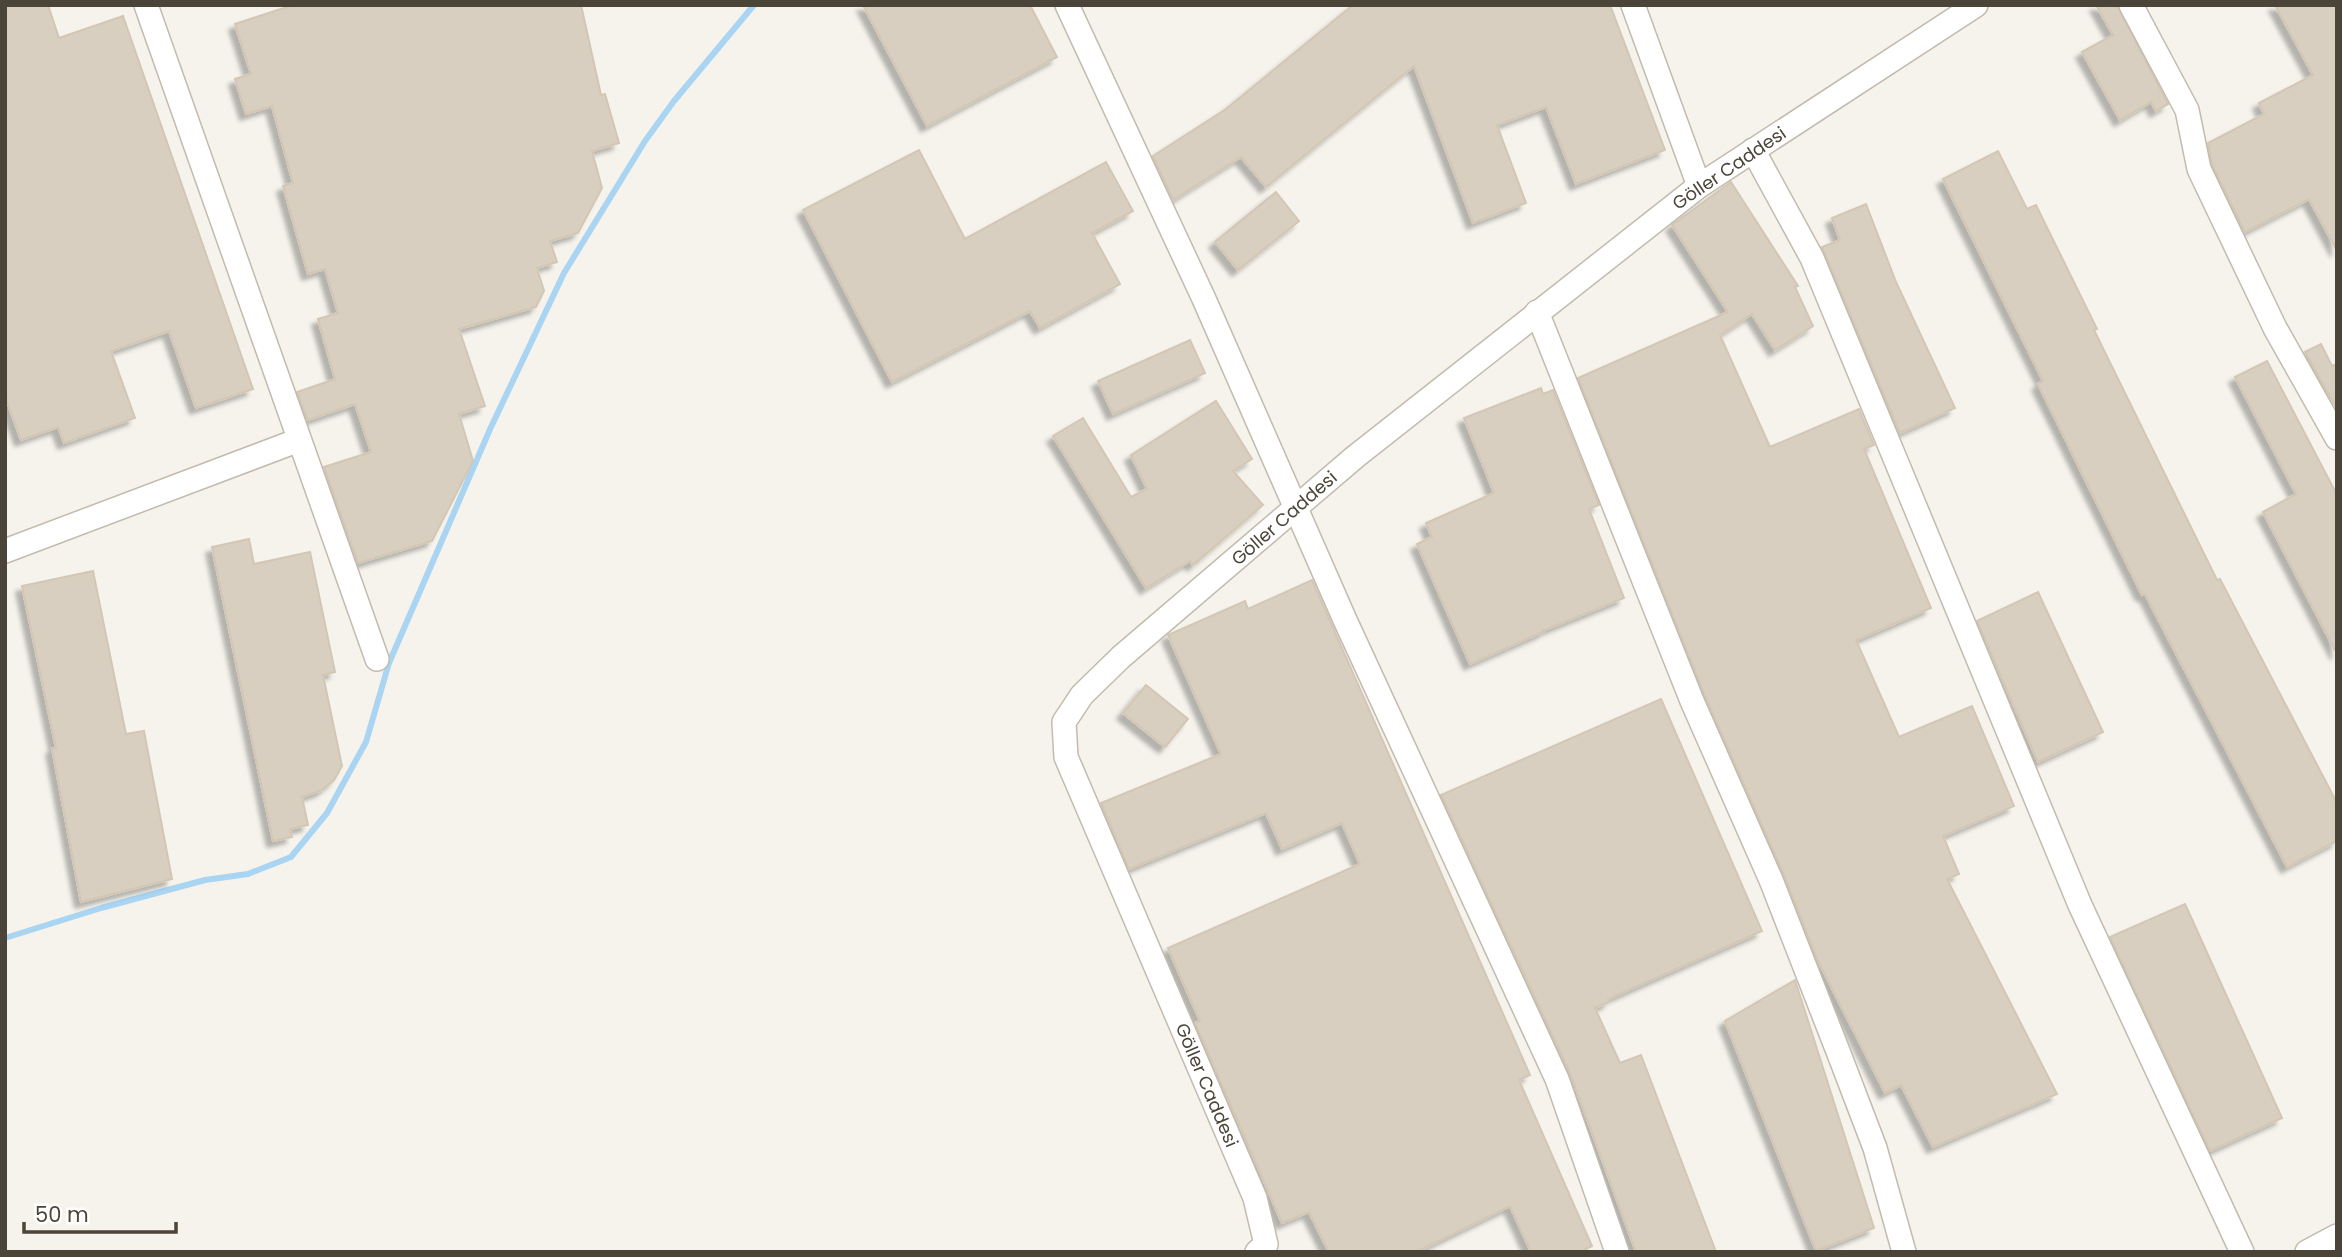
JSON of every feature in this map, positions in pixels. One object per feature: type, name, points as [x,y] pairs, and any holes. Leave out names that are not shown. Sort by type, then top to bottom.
[{"type":"street","points":[[146,5],[377,659]]},
{"type":"street","points":[[1067,5],[1204,299],[1351,632],[1557,1079],[1617,1252]]},
{"type":"street","points":[[1633,5],[1699,186]]},
{"type":"street","name":"Göller Caddesi","points":[[1261,1248],[1255,1198],[1066,757],[1064,722],[1082,695],[1121,657],[1355,457],[1537,312],[1699,186],[1976,5]]},
{"type":"street","points":[[2131,5],[2187,110],[2199,169],[2275,328],[2337,438]]},
{"type":"street","points":[[1753,150],[1811,258],[2080,905],[2242,1252]]},
{"type":"street","points":[[1537,312],[1692,701],[1771,880],[1831,1033],[1875,1148],[1904,1252]]},
{"type":"street","points":[[5,551],[299,440]]},
{"type":"street","points":[[2306,1252],[2337,1236]]},
{"type":"building","points":[[5,5],[48,5],[59,38],[123,16],[253,389],[196,408],[169,331],[111,351],[135,418],[64,443],[58,427],[21,440],[5,396]]},
{"type":"building","points":[[293,5],[581,5],[601,95],[605,94],[619,143],[592,151],[602,188],[578,233],[550,241],[557,262],[537,268],[544,291],[536,307],[459,329],[485,406],[459,414],[473,461],[432,541],[358,563],[324,467],[371,452],[355,404],[308,420],[297,392],[335,379],[318,319],[338,313],[325,269],[308,274],[283,186],[293,183],[272,106],[246,114],[235,79],[251,74],[235,24]]},
{"type":"building","points":[[863,5],[1030,5],[1057,57],[927,126]]},
{"type":"building","points":[[1353,5],[1610,5],[1665,150],[1576,184],[1546,107],[1497,125],[1526,203],[1473,223],[1414,66],[1266,187],[1241,157],[1173,200],[1153,156],[1226,109]]},
{"type":"building","points":[[2096,5],[2117,5],[2168,104],[2156,111],[2151,102],[2120,120],[2082,52],[2113,35]]},
{"type":"building","points":[[2275,5],[2337,5],[2337,251],[2309,199],[2245,232],[2212,165],[2208,143],[2264,114],[2259,103],[2313,75]]},
{"type":"building","points":[[919,150],[965,239],[1106,162],[1133,211],[1092,233],[1120,284],[1040,328],[1030,311],[892,382],[803,210]]},
{"type":"building","points":[[1998,151],[2027,209],[2036,205],[2097,329],[2094,330],[2217,580],[2220,579],[2337,803],[2337,841],[2287,867],[2145,594],[2142,595],[2038,384],[2043,381],[1943,179]]},
{"type":"building","points":[[1731,182],[1798,286],[1795,287],[1813,326],[1775,350],[1752,314],[1720,335],[1770,447],[1859,409],[1874,445],[1864,449],[1931,608],[1856,640],[1899,737],[1972,706],[2014,806],[1943,836],[1959,874],[1947,879],[2057,1094],[1933,1147],[1901,1085],[1885,1093],[1817,959],[1784,875],[1705,696],[1578,378],[1728,312],[1672,225]]},
{"type":"building","points":[[1276,192],[1299,221],[1238,270],[1215,242]]},
{"type":"building","points":[[1866,204],[1896,282],[1955,408],[1900,433],[1822,247],[1840,240],[1832,218]]},
{"type":"building","points":[[1190,340],[1205,373],[1113,414],[1098,381]]},
{"type":"building","points":[[2321,344],[2332,366],[2337,364],[2337,409],[2305,352]]},
{"type":"building","points":[[2267,361],[2337,495],[2337,654],[2263,512],[2296,494],[2235,377]]},
{"type":"building","points":[[1541,388],[1543,394],[1553,390],[1599,505],[1589,509],[1624,598],[1470,664],[1417,544],[1432,537],[1426,523],[1494,493],[1464,418]]},
{"type":"building","points":[[1216,401],[1252,459],[1233,471],[1263,505],[1193,565],[1190,561],[1146,588],[1053,436],[1083,418],[1131,497],[1147,489],[1131,455]]},
{"type":"building","points":[[249,539],[254,564],[310,552],[335,672],[323,675],[342,766],[334,780],[322,790],[302,797],[308,825],[290,829],[292,837],[273,841],[212,547]]},
{"type":"building","points":[[93,571],[126,734],[144,731],[172,879],[81,902],[52,748],[56,748],[22,586]]},
{"type":"building","points":[[1312,580],[1530,1075],[1519,1080],[1592,1246],[1580,1252],[1531,1252],[1510,1206],[1416,1252],[1329,1252],[1309,1212],[1282,1223],[1195,1023],[1200,1021],[1168,948],[1360,864],[1342,823],[1282,849],[1266,813],[1129,869],[1101,803],[1221,754],[1168,635],[1245,601],[1248,609]]},
{"type":"building","points":[[2038,592],[2103,732],[2038,762],[1977,621]]},
{"type":"building","points":[[1146,685],[1188,719],[1165,747],[1123,713]]},
{"type":"building","points":[[1661,699],[1762,931],[1608,999],[1609,1002],[1595,1008],[1620,1063],[1641,1055],[1716,1252],[1636,1252],[1570,1073],[1441,795]]},
{"type":"building","points":[[2185,904],[2282,1118],[2210,1151],[2110,937]]},
{"type":"building","points":[[1795,980],[1874,1228],[1816,1251],[1725,1021]]},
{"type":"waterway","points":[[5,938],[205,880],[248,874],[291,857],[327,813],[366,742],[389,663],[491,427],[564,273],[645,141],[674,101],[754,5]]}]
